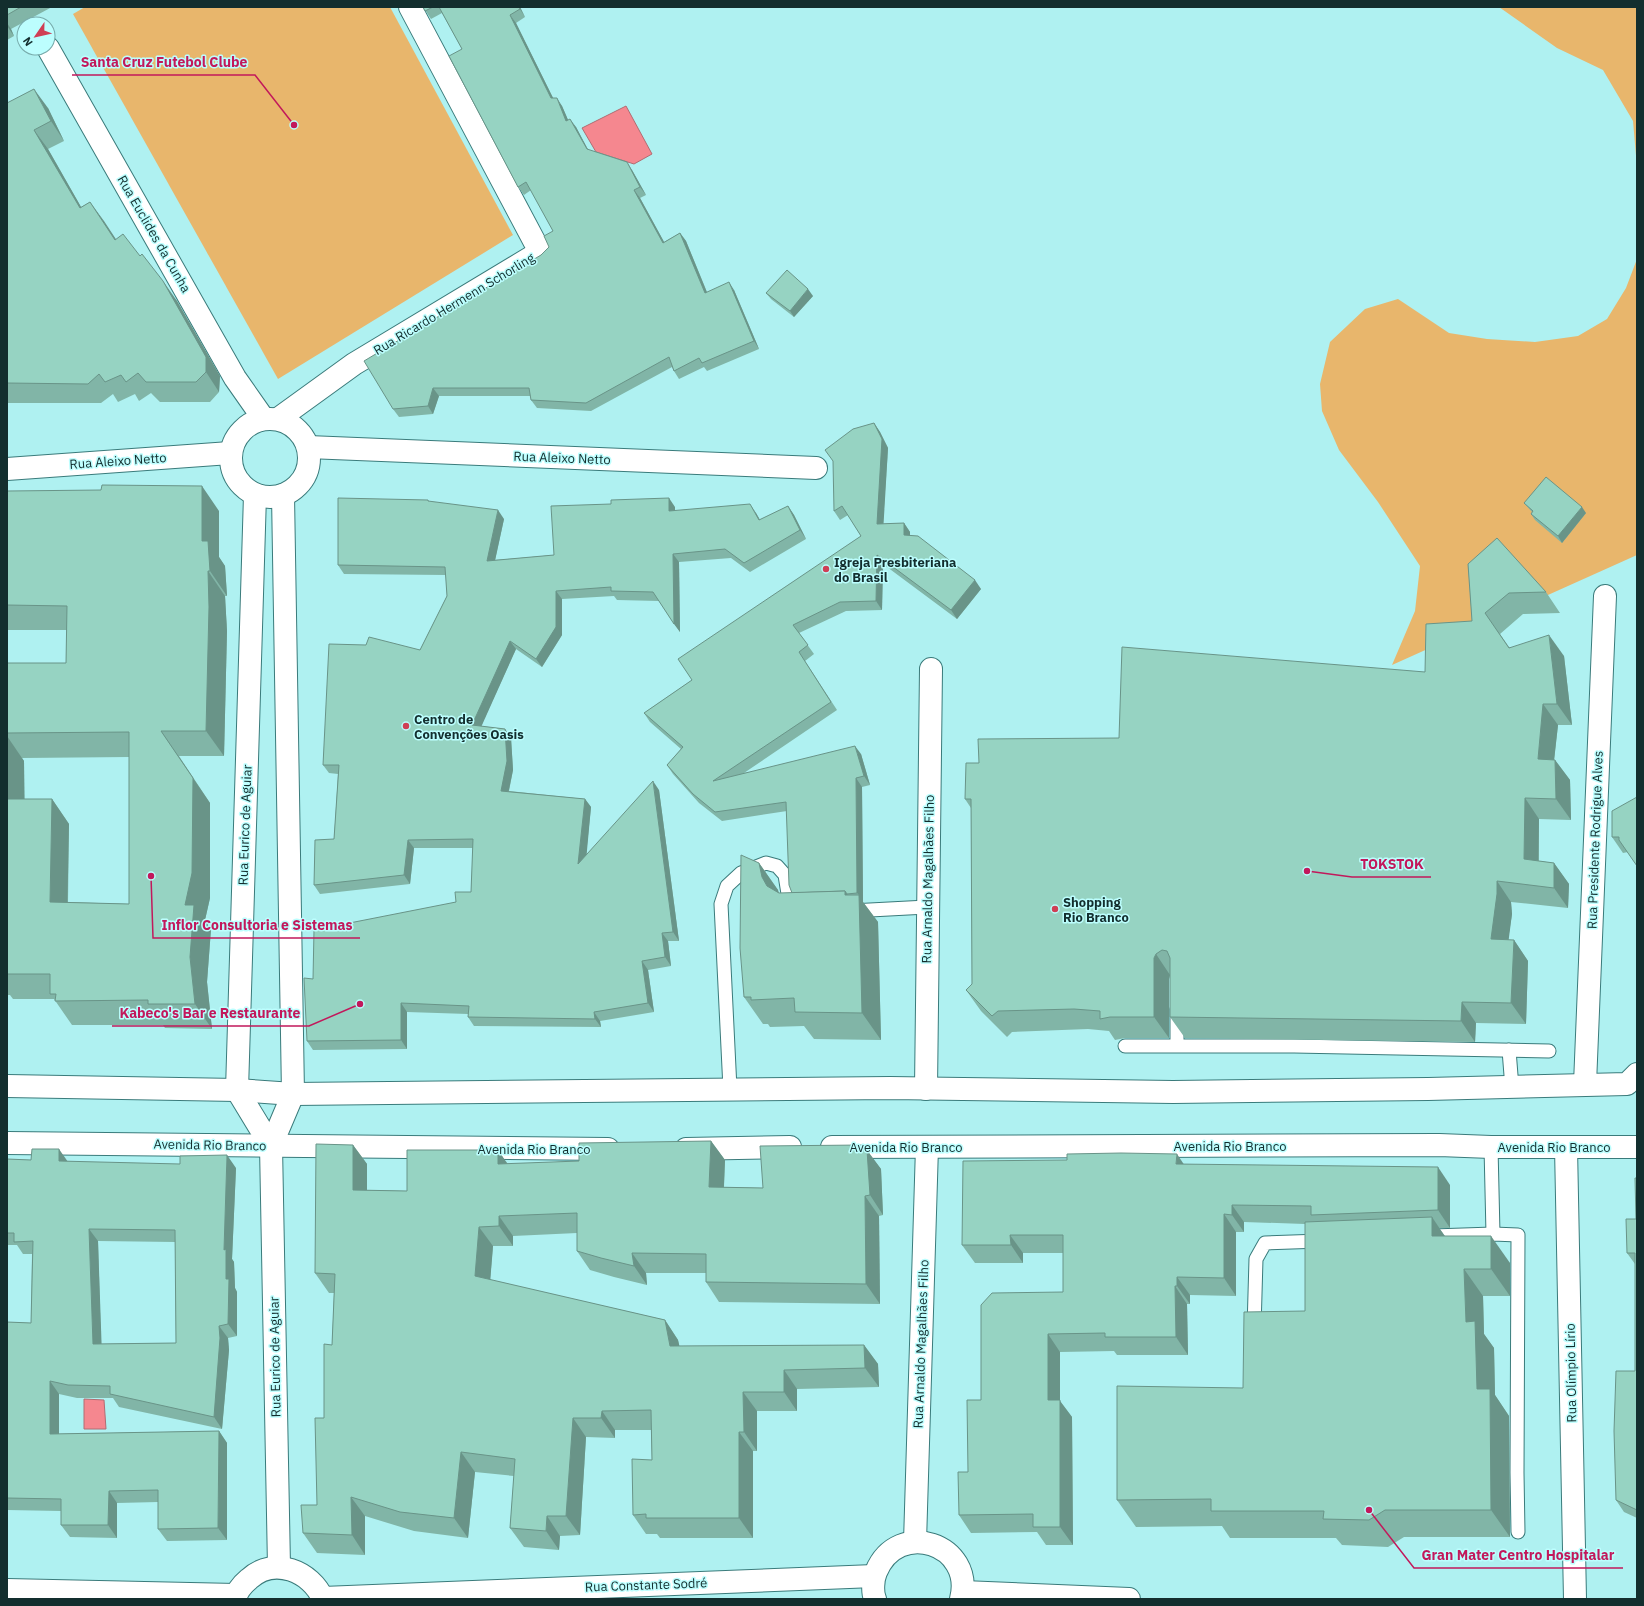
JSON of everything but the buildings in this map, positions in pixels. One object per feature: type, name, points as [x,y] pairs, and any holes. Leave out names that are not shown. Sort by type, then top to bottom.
[{"type":"street","name":"Rua Ricardo Hermenn Schorling","points":[[271,418],[354,364],[540,252],[410,7]]},
{"type":"street","name":"Rua Euclides da Cunha","points":[[53,56],[235,378],[271,418]]},
{"type":"street","points":[[271,418],[291,424],[302,435],[308,447],[309,462],[305,476],[296,488],[283,495],[269,498],[255,495],[241,485],[232,470],[230,453],[234,441],[241,430],[251,422],[271,418]]},
{"type":"street","name":"Rua Aleixo Netto","points":[[308,447],[816,468]]},
{"type":"street","name":"Rua Aleixo Netto","points":[[7,469],[230,453]]},
{"type":"street","name":"Rua Eurico de Aguiar","points":[[237,1090],[255,495]]},
{"type":"street","name":"Rua Eurico de Aguiar","points":[[279,1567],[271,1146],[293,1094],[283,495]]},
{"type":"street","name":"Rua Presidente Rodrigue Alves","points":[[1585,1084],[1605,596]]},
{"type":"street","name":"Rua Arnaldo Magalhães Filho","points":[[926,1089],[931,669]]},
{"type":"street","points":[[7,1086],[237,1090],[293,1094],[890,1088],[1173,1092],[1512,1088],[1585,1084],[1632,1079]]},
{"type":"street","points":[[237,1090],[271,1146]]},
{"type":"street","name":"Avenida Rio Branco","points":[[7,1143],[553,1150],[625,1149]]},
{"type":"street","name":"Avenida Rio Branco","points":[[665,1149],[1439,1145],[1491,1147],[1637,1147]]},
{"type":"street","name":"Rua Arnaldo Magalhães Filho","points":[[915,1542],[927,1147]]},
{"type":"street","name":"Rua Olímpio Lírio","points":[[1566,1147],[1575,1599]]},
{"type":"street","points":[[875,1599],[873,1595],[874,1576],[879,1563],[889,1552],[901,1544],[915,1542],[931,1543],[945,1550],[956,1562],[962,1576],[962,1595],[1129,1599]]},
{"type":"street","points":[[7,1590],[236,1597],[243,1584],[253,1574],[266,1569],[279,1567],[293,1569],[306,1576],[316,1586],[323,1599]]},
{"type":"street","name":"Rua Constante Sodré","points":[[323,1599],[874,1576]]},
{"type":"lane","points":[[730,1089],[721,904],[727,886],[741,873],[766,863],[777,866],[785,875],[789,900],[793,909],[801,914]]},
{"type":"lane","points":[[841,912],[927,907]]},
{"type":"lane","points":[[1177,994],[1177,1045]]},
{"type":"lane","points":[[1125,1046],[1177,1045],[1549,1051]]},
{"type":"lane","points":[[1509,1050],[1512,1088]]},
{"type":"lane","points":[[1491,1147],[1493,1234]]},
{"type":"lane","points":[[1422,1237],[1493,1234],[1518,1235],[1518,1532]]},
{"type":"lane","points":[[1254,1343],[1256,1259],[1265,1243],[1335,1240]]},
{"type":"shaded area","points":[[85,7],[390,7],[513,235],[278,379],[73,14]]},
{"type":"shaded area","points":[[1499,7],[1637,7],[1637,167],[1633,121],[1603,70],[1557,48]]},
{"type":"shaded area","points":[[626,106],[652,154],[634,164],[596,152],[582,128]]},
{"type":"shaded area","points":[[1637,259],[1637,555],[1392,665],[1415,611],[1420,566],[1378,502],[1339,450],[1322,411],[1320,384],[1330,342],[1365,309],[1398,299],[1449,333],[1487,339],[1535,342],[1578,336],[1607,319],[1626,288]]},
{"type":"shaded area","points":[[84,1399],[104,1400],[106,1429],[84,1429]]},
{"type":"place","name":"Santa Cruz Futebol Clube","points":[[294,125]]},
{"type":"place","name":"Igreja Presbiteriana do Brasil","points":[[826,569]]},
{"type":"place","name":"Centro de Convenções Oasis","points":[[406,726]]},
{"type":"place","name":"TOKSTOK","points":[[1307,871]]},
{"type":"place","name":"Inflor Consultoria e Sistemas","points":[[151,876]]},
{"type":"place","name":"Shopping Rio Branco","points":[[1055,909]]},
{"type":"place","name":"Kabeco's Bar e Restaurante","points":[[360,1004]]},
{"type":"place","name":"Gran Mater Centro Hospitalar","points":[[1369,1510]]}]
